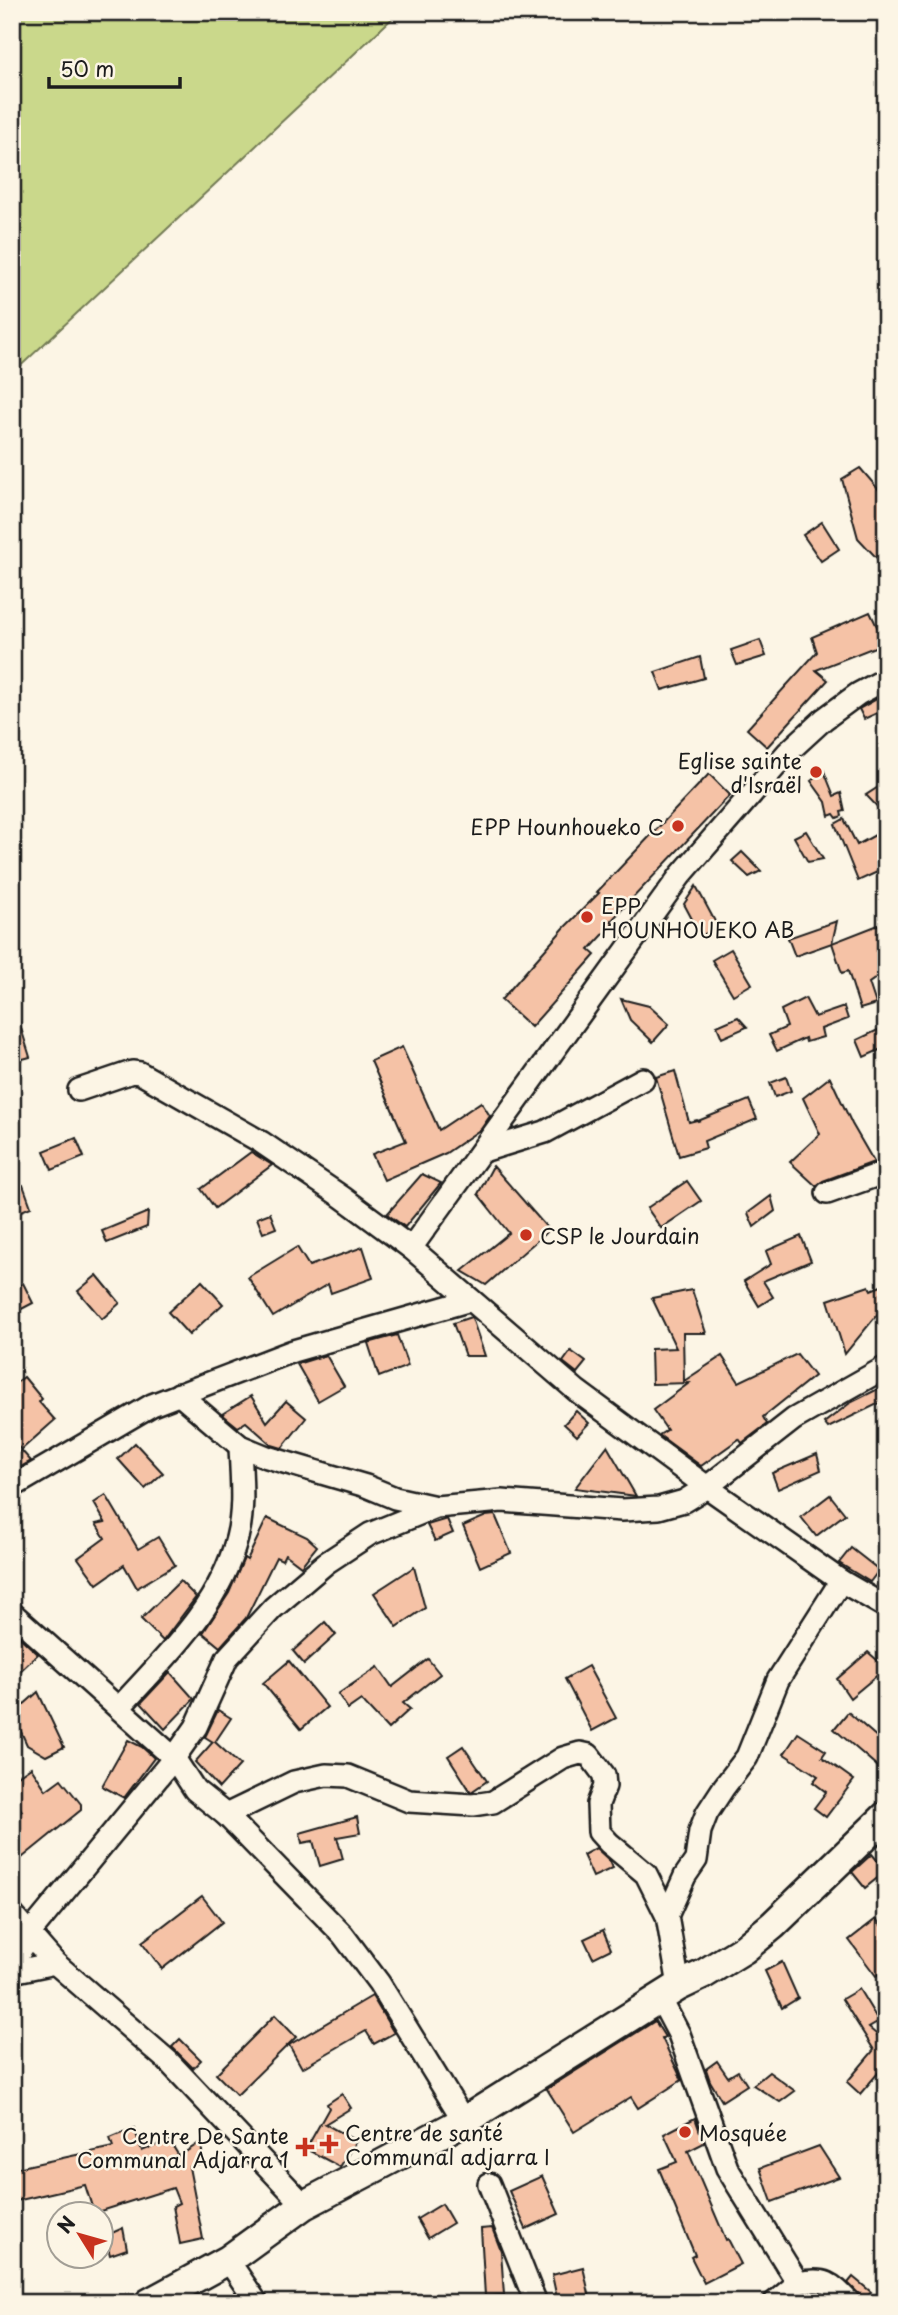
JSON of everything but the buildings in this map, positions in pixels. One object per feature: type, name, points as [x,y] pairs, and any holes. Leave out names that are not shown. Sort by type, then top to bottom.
[{"type":"main road","points":[[149,2303],[228,2260],[304,2205],[464,2121],[669,1992],[744,1949],[886,1816]]},
{"type":"street","points":[[411,1248],[680,876],[788,752],[835,710],[886,679]]},
{"type":"street","points":[[79,1090],[132,1072],[140,1073],[261,1142],[411,1248],[577,1391],[841,1581],[886,1607]]},
{"type":"street","points":[[483,1151],[545,1132],[643,1080]]},
{"type":"street","points":[[827,1193],[886,1172]]},
{"type":"street","points":[[12,1487],[152,1405],[179,1394],[293,1351],[471,1300]]},
{"type":"street","points":[[12,1966],[30,1933],[174,1758],[196,1727],[227,1658],[273,1608],[326,1563],[370,1534],[436,1507],[502,1501],[622,1510],[659,1508],[684,1501],[707,1487],[794,1419],[886,1367]]},
{"type":"street","points":[[179,1394],[240,1446],[396,1498],[436,1507]]},
{"type":"street","points":[[119,1708],[201,1617],[223,1579],[238,1536],[242,1500],[240,1446]]},
{"type":"street","points":[[667,1916],[685,1876],[696,1860],[702,1823],[707,1813],[747,1757],[778,1680],[841,1581]]},
{"type":"street","points":[[12,1613],[174,1758],[195,1790],[226,1815],[344,1935],[379,1983],[464,2121]]},
{"type":"street","points":[[226,1815],[294,1782],[326,1775],[348,1776],[410,1801],[473,1805],[493,1802],[564,1758],[589,1755],[604,1775],[605,1786],[598,1804],[599,1832],[646,1874],[667,1916],[669,1992],[679,2034],[727,2168],[798,2283]]},
{"type":"street","points":[[12,1914],[55,1964],[168,2061],[304,2205]]},
{"type":"street","points":[[12,1972],[55,1964]]},
{"type":"street","points":[[489,2184],[536,2303]]},
{"type":"street","points":[[228,2260],[257,2303]]},
{"type":"street","points":[[774,2303],[798,2283],[812,2280],[826,2281],[835,2286],[850,2303]]},
{"type":"path","points":[[886,325],[886,365]]},
{"type":"green space","points":[[12,12],[399,12],[12,374]]},
{"type":"place","name":"Eglise sainte d'Israël","points":[[816,772]]},
{"type":"place","name":"EPP Hounhoueko C","points":[[678,826]]},
{"type":"place","name":"EPP HOUNHOUEKO AB","points":[[587,917]]},
{"type":"place","name":"CSP le Jourdain","points":[[526,1235]]},
{"type":"place","name":"Mosquée","points":[[685,2132]]},
{"type":"place","name":"Centre de santé Communal adjarra I","points":[[329,2144]]},
{"type":"place","name":"Centre De Sante Communal Adjarra 1","points":[[305,2147]]}]
